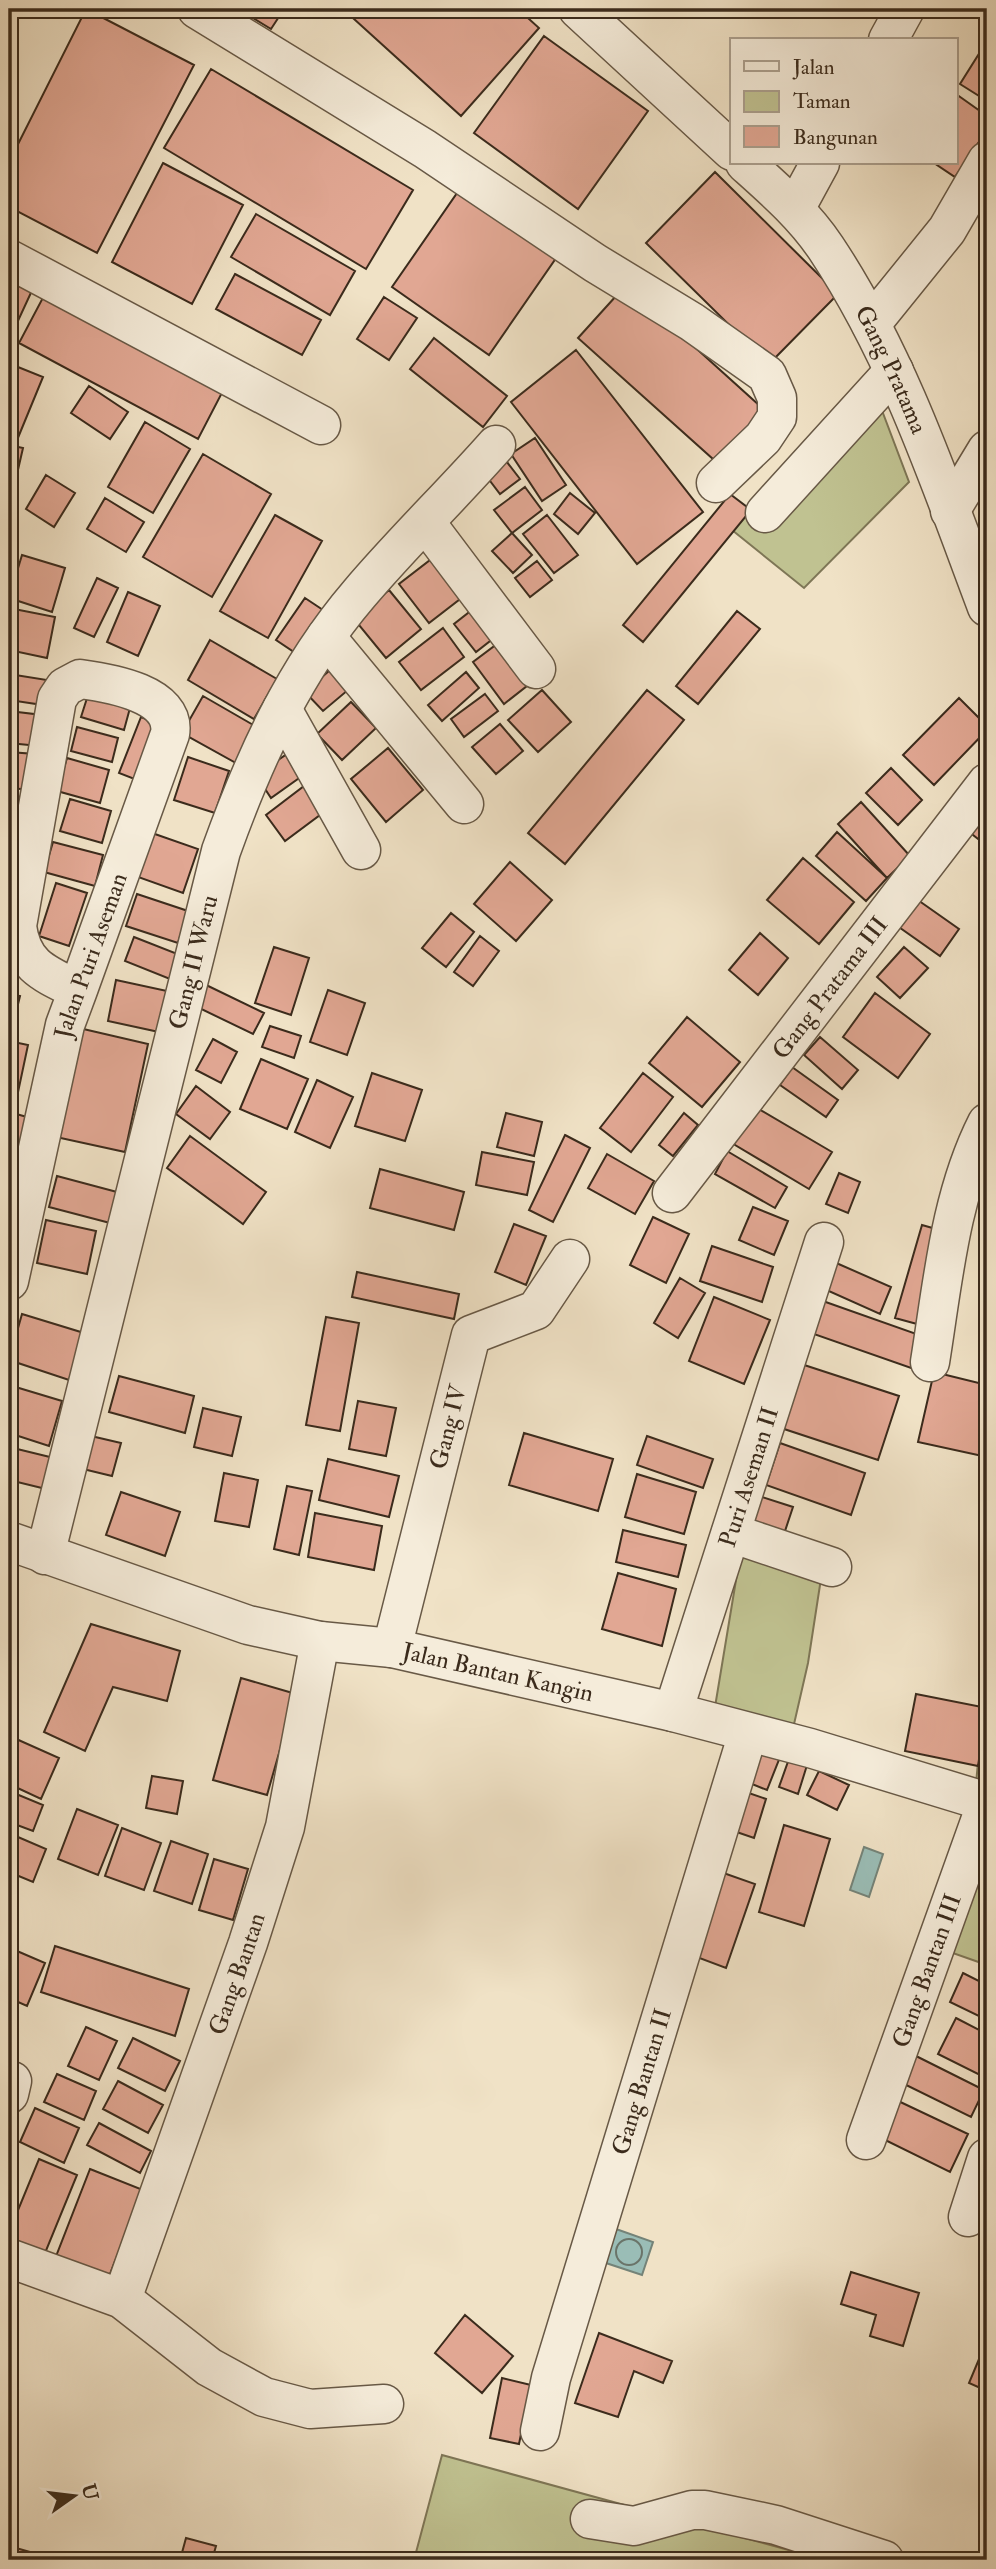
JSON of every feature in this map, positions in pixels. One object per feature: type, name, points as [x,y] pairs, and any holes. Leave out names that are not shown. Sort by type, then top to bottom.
[{"type":"street","points":[[197,9],[425,149],[595,262],[692,321],[767,375],[778,398],[777,417],[763,438],[716,483]]},
{"type":"street","points":[[578,9],[730,149]]},
{"type":"street","points":[[889,38],[905,9]]},
{"type":"street","points":[[871,324],[947,230],[987,161]]},
{"type":"street","name":"Gang Pratama","points":[[746,164],[795,209],[825,246],[871,324],[894,371],[987,607]]},
{"type":"street","points":[[795,209],[819,164]]},
{"type":"street","points":[[9,260],[321,425]]},
{"type":"street","points":[[765,513],[894,371]]},
{"type":"street","name":"Gang II Waru","points":[[46,1555],[221,852],[244,785],[282,709],[326,637],[359,594],[496,445]]},
{"type":"street","points":[[950,510],[987,450]]},
{"type":"street","points":[[426,523],[536,670]]},
{"type":"street","points":[[326,637],[464,804]]},
{"type":"street","name":"Jalan Puri Aseman","points":[[9,1281],[65,1025],[78,990],[170,734],[172,721],[167,710],[152,699],[97,681],[80,679],[65,687],[57,699],[17,926],[26,958],[47,975],[78,990]]},
{"type":"street","points":[[282,709],[361,850]]},
{"type":"street","name":"Gang Pratama III","points":[[672,1193],[987,783]]},
{"type":"street","points":[[930,1362],[951,1227],[975,1147],[987,1123]]},
{"type":"street","name":"Puri Aseman II","points":[[673,1712],[824,1242]]},
{"type":"street","name":"Gang IV","points":[[392,1648],[471,1335],[536,1310],[570,1259]]},
{"type":"street","points":[[732,1533],[832,1567]]},
{"type":"street","name":"Jalan Bantan Kangin","points":[[9,1541],[248,1625],[320,1641],[392,1648],[673,1712],[810,1748],[987,1802]]},
{"type":"street","name":"Gang Bantan","points":[[122,2299],[248,1943],[285,1827],[320,1641]]},
{"type":"street","name":"Gang Bantan II","points":[[540,2431],[551,2378],[748,1733]]},
{"type":"street","name":"Gang Bantan III","points":[[866,2140],[987,1802]]},
{"type":"street","points":[[968,2217],[987,2158]]},
{"type":"street","points":[[9,2258],[122,2299],[209,2367],[264,2397],[310,2409],[384,2404]]},
{"type":"street","points":[[590,2519],[634,2526],[692,2510],[705,2510],[776,2525],[884,2560]]},
{"type":"green space","points":[[875,392],[909,482],[804,588],[727,526]]},
{"type":"green space","points":[[740,1556],[822,1572],[808,1663],[789,1746],[712,1725]]},
{"type":"green space","points":[[987,1671],[987,1965],[927,1944],[973,1814]]},
{"type":"green space","points":[[442,2455],[825,2560],[414,2560]]},
{"type":"water","points":[[864,1847],[883,1854],[869,1897],[850,1890]]},
{"type":"water","points":[[616,2229],[653,2242],[642,2275],[606,2263]]},
{"type":"building","points":[[86,9],[194,65],[97,253],[9,207],[9,162]]},
{"type":"building","points":[[238,9],[284,9],[271,29]]},
{"type":"building","points":[[343,9],[518,9],[539,28],[461,116]]},
{"type":"building","points":[[544,36],[648,111],[578,209],[474,133]]},
{"type":"building","points":[[987,41],[987,101],[960,84]]},
{"type":"building","points":[[211,69],[413,190],[366,269],[164,148]]},
{"type":"building","points":[[958,95],[987,116],[987,130],[955,177],[936,164],[958,164]]},
{"type":"building","points":[[163,163],[243,205],[192,304],[112,262]]},
{"type":"building","points":[[715,172],[838,294],[769,364],[646,243]]},
{"type":"building","points":[[464,183],[561,251],[489,355],[392,287]]},
{"type":"building","points":[[256,214],[355,271],[330,315],[231,257]]},
{"type":"building","points":[[9,273],[35,284],[17,323],[9,320]]},
{"type":"building","points":[[235,274],[321,320],[302,355],[216,309]]},
{"type":"building","points":[[626,285],[770,415],[723,468],[578,338]]},
{"type":"building","points":[[47,290],[226,385],[198,439],[19,343]]},
{"type":"building","points":[[384,297],[417,318],[389,360],[357,339]]},
{"type":"building","points":[[434,338],[507,396],[483,427],[410,369]]},
{"type":"building","points":[[576,350],[703,512],[637,564],[511,402]]},
{"type":"building","points":[[13,365],[43,377],[15,445],[9,442],[9,375]]},
{"type":"building","points":[[89,386],[128,412],[110,439],[71,413]]},
{"type":"building","points":[[145,422],[190,449],[153,513],[108,487]]},
{"type":"building","points":[[535,438],[566,485],[542,501],[511,454]]},
{"type":"building","points":[[9,445],[23,448],[9,509]]},
{"type":"building","points":[[500,453],[520,479],[500,494],[481,469]]},
{"type":"building","points":[[203,454],[271,494],[212,597],[143,557]]},
{"type":"building","points":[[46,475],[75,493],[54,527],[26,509]]},
{"type":"building","points":[[525,487],[542,510],[512,533],[494,510]]},
{"type":"building","points":[[570,493],[595,513],[578,534],[554,514]]},
{"type":"building","points":[[730,494],[751,510],[643,642],[623,625]]},
{"type":"building","points":[[105,498],[144,522],[126,552],[87,529]]},
{"type":"building","points":[[275,515],[322,541],[268,638],[220,611]]},
{"type":"building","points":[[547,515],[578,555],[554,573],[523,534]]},
{"type":"building","points":[[512,533],[532,555],[513,573],[492,551]]},
{"type":"building","points":[[22,555],[65,568],[52,612],[9,598]]},
{"type":"building","points":[[434,557],[464,596],[429,623],[399,584]]},
{"type":"building","points":[[537,561],[552,580],[530,597],[515,578]]},
{"type":"building","points":[[97,578],[118,588],[94,637],[74,628]]},
{"type":"building","points":[[389,590],[421,629],[386,658],[354,619]]},
{"type":"building","points":[[128,592],[160,606],[138,656],[107,642]]},
{"type":"building","points":[[305,598],[326,612],[297,654],[276,640]]},
{"type":"building","points":[[477,606],[499,634],[476,652],[454,624]]},
{"type":"building","points":[[9,608],[55,617],[47,658],[9,650]]},
{"type":"building","points":[[737,611],[760,629],[698,704],[676,686]]},
{"type":"building","points":[[443,628],[464,657],[421,690],[399,662]]},
{"type":"building","points":[[210,640],[277,679],[254,719],[188,680]]},
{"type":"building","points":[[501,641],[532,682],[504,704],[473,662]]},
{"type":"building","points":[[330,670],[348,690],[323,711],[305,692]]},
{"type":"building","points":[[466,672],[479,688],[442,721],[428,705]]},
{"type":"building","points":[[9,674],[47,680],[43,705],[9,700]]},
{"type":"building","points":[[542,690],[571,722],[538,752],[508,720]]},
{"type":"building","points":[[647,690],[684,720],[565,864],[528,833]]},
{"type":"building","points":[[485,694],[498,711],[464,737],[451,719]]},
{"type":"building","points":[[88,695],[130,708],[124,730],[81,717]]},
{"type":"building","points":[[203,696],[255,726],[236,763],[182,733]]},
{"type":"building","points":[[959,698],[987,726],[987,730],[934,785],[903,755]]},
{"type":"building","points":[[351,702],[376,728],[342,760],[317,734]]},
{"type":"building","points":[[9,711],[42,715],[39,746],[9,743]]},
{"type":"building","points":[[141,717],[159,724],[137,780],[119,773]]},
{"type":"building","points":[[500,724],[523,751],[496,774],[472,747]]},
{"type":"building","points":[[77,727],[118,738],[112,762],[71,751]]},
{"type":"building","points":[[388,748],[423,790],[386,822],[351,779]]},
{"type":"building","points":[[9,752],[35,754],[33,790],[9,788]]},
{"type":"building","points":[[287,754],[302,776],[271,798],[256,775]]},
{"type":"building","points":[[188,757],[229,771],[215,813],[174,800]]},
{"type":"building","points":[[67,758],[109,770],[100,803],[57,791]]},
{"type":"building","points":[[891,768],[922,800],[898,825],[866,793]]},
{"type":"building","points":[[308,783],[328,809],[285,841],[266,815]]},
{"type":"building","points":[[9,795],[27,798],[24,821],[9,819]]},
{"type":"building","points":[[70,799],[111,811],[102,843],[60,831]]},
{"type":"building","points":[[861,802],[910,856],[887,878],[838,824]]},
{"type":"building","points":[[987,806],[987,846],[968,831]]},
{"type":"building","points":[[837,832],[887,878],[866,901],[816,856]]},
{"type":"building","points":[[152,833],[198,849],[183,893],[138,877]]},
{"type":"building","points":[[9,836],[24,838],[9,863]]},
{"type":"building","points":[[53,842],[103,855],[95,886],[44,872]]},
{"type":"building","points":[[803,858],[854,902],[819,944],[767,900]]},
{"type":"building","points":[[510,862],[552,900],[516,941],[474,904]]},
{"type":"building","points":[[56,883],[87,893],[69,946],[39,936]]},
{"type":"building","points":[[137,894],[188,911],[178,943],[126,926]]},
{"type":"building","points":[[915,898],[959,929],[940,956],[896,925]]},
{"type":"building","points":[[451,913],[474,932],[446,967],[422,948]]},
{"type":"building","points":[[760,933],[788,958],[758,995],[729,970]]},
{"type":"building","points":[[480,936],[499,951],[473,986],[454,972]]},
{"type":"building","points":[[134,937],[180,955],[170,979],[125,961]]},
{"type":"building","points":[[274,947],[309,958],[291,1015],[255,1003]]},
{"type":"building","points":[[904,947],[928,968],[900,998],[877,977]]},
{"type":"building","points":[[116,980],[167,991],[159,1032],[108,1021]]},
{"type":"building","points":[[202,983],[264,1013],[253,1034],[191,1004]]},
{"type":"building","points":[[328,990],[365,1003],[347,1055],[310,1042]]},
{"type":"building","points":[[875,993],[930,1034],[898,1078],[843,1037]]},
{"type":"building","points":[[9,994],[20,996],[11,1033],[9,1032]]},
{"type":"building","points":[[687,1017],[740,1062],[702,1107],[649,1063]]},
{"type":"building","points":[[270,1026],[301,1036],[294,1058],[262,1047]]},
{"type":"building","points":[[79,1028],[148,1044],[125,1152],[56,1137]]},
{"type":"building","points":[[820,1037],[858,1070],[842,1089],[804,1055]]},
{"type":"building","points":[[213,1039],[237,1052],[221,1083],[196,1070]]},
{"type":"building","points":[[9,1041],[28,1045],[17,1097],[9,1096]]},
{"type":"building","points":[[261,1059],[308,1079],[287,1129],[240,1109]]},
{"type":"building","points":[[792,1067],[838,1100],[826,1117],[780,1085]]},
{"type":"building","points":[[372,1073],[422,1090],[405,1141],[355,1126]]},
{"type":"building","points":[[643,1073],[673,1097],[631,1152],[600,1128]]},
{"type":"building","points":[[317,1080],[353,1097],[330,1148],[295,1132]]},
{"type":"building","points":[[196,1086],[230,1112],[210,1139],[176,1114]]},
{"type":"building","points":[[752,1105],[832,1152],[809,1189],[730,1142]]},
{"type":"building","points":[[9,1112],[27,1117],[13,1170],[9,1168]]},
{"type":"building","points":[[506,1113],[542,1122],[534,1156],[497,1147]]},
{"type":"building","points":[[684,1113],[698,1125],[673,1156],[659,1145]]},
{"type":"building","points":[[565,1135],[590,1148],[553,1222],[529,1210]]},
{"type":"building","points":[[190,1136],[266,1192],[243,1224],[167,1168]]},
{"type":"building","points":[[727,1151],[787,1187],[775,1208],[715,1174]]},
{"type":"building","points":[[482,1152],[534,1162],[527,1195],[476,1185]]},
{"type":"building","points":[[607,1154],[654,1181],[635,1214],[588,1188]]},
{"type":"building","points":[[380,1169],[464,1192],[454,1230],[370,1208]]},
{"type":"building","points":[[839,1173],[860,1182],[848,1213],[826,1204]]},
{"type":"building","points":[[57,1176],[117,1192],[110,1223],[49,1207]]},
{"type":"building","points":[[753,1207],[788,1221],[774,1255],[739,1240]]},
{"type":"building","points":[[653,1217],[689,1234],[666,1283],[630,1265]]},
{"type":"building","points":[[46,1220],[96,1231],[87,1274],[37,1263]]},
{"type":"building","points":[[514,1224],[546,1236],[526,1285],[495,1272]]},
{"type":"building","points":[[922,1225],[943,1231],[917,1324],[895,1318]]},
{"type":"building","points":[[712,1246],[773,1267],[762,1302],[700,1281]]},
{"type":"building","points":[[834,1262],[891,1287],[880,1314],[822,1288]]},
{"type":"building","points":[[357,1272],[459,1294],[454,1319],[352,1297]]},
{"type":"building","points":[[680,1278],[705,1293],[678,1338],[654,1323]]},
{"type":"building","points":[[714,1297],[770,1320],[744,1384],[689,1361]]},
{"type":"building","points":[[820,1300],[925,1337],[914,1369],[808,1332]]},
{"type":"building","points":[[22,1314],[84,1333],[69,1380],[9,1360]]},
{"type":"building","points":[[326,1317],[359,1323],[340,1431],[306,1425]]},
{"type":"building","points":[[795,1362],[899,1396],[878,1460],[775,1426]]},
{"type":"building","points":[[934,1372],[987,1385],[987,1457],[918,1442]]},
{"type":"building","points":[[119,1376],[194,1396],[185,1433],[109,1412]]},
{"type":"building","points":[[9,1385],[62,1401],[49,1446],[9,1433]]},
{"type":"building","points":[[358,1401],[396,1408],[386,1456],[349,1449]]},
{"type":"building","points":[[203,1408],[241,1417],[232,1456],[194,1447]]},
{"type":"building","points":[[524,1433],[613,1459],[598,1511],[509,1485]]},
{"type":"building","points":[[91,1436],[121,1443],[112,1476],[83,1469]]},
{"type":"building","points":[[647,1436],[713,1459],[703,1488],[637,1465]]},
{"type":"building","points":[[780,1443],[865,1473],[851,1515],[766,1485]]},
{"type":"building","points":[[9,1447],[54,1458],[46,1489],[9,1480]]},
{"type":"building","points":[[328,1459],[399,1476],[389,1517],[319,1500]]},
{"type":"building","points":[[224,1473],[258,1480],[249,1527],[215,1521]]},
{"type":"building","points":[[637,1474],[696,1492],[684,1534],[625,1517]]},
{"type":"building","points":[[287,1486],[312,1491],[299,1555],[274,1549]]},
{"type":"building","points":[[121,1492],[180,1512],[165,1556],[106,1535]]},
{"type":"building","points":[[756,1495],[793,1507],[782,1540],[746,1529]]},
{"type":"building","points":[[315,1513],[382,1526],[374,1570],[308,1557]]},
{"type":"building","points":[[623,1530],[686,1545],[678,1577],[616,1562]]},
{"type":"building","points":[[618,1573],[676,1589],[662,1646],[602,1629]]},
{"type":"building","points":[[91,1624],[180,1651],[167,1701],[113,1687],[85,1751],[44,1732]]},
{"type":"building","points":[[241,1678],[296,1694],[267,1795],[213,1780]]},
{"type":"building","points":[[916,1694],[987,1708],[978,1766],[905,1751]]},
{"type":"building","points":[[14,1738],[59,1758],[41,1799],[9,1784],[9,1749]]},
{"type":"building","points":[[757,1743],[782,1752],[767,1790],[742,1780]]},
{"type":"building","points":[[790,1756],[808,1762],[798,1794],[779,1787]]},
{"type":"building","points":[[819,1771],[849,1785],[837,1810],[807,1795]]},
{"type":"building","points":[[152,1776],[183,1781],[177,1814],[146,1808]]},
{"type":"building","points":[[740,1790],[766,1799],[754,1838],[728,1829]]},
{"type":"building","points":[[9,1791],[43,1805],[33,1831],[9,1822]]},
{"type":"building","points":[[77,1809],[118,1825],[98,1875],[58,1859]]},
{"type":"building","points":[[784,1825],[830,1839],[804,1926],[759,1912]]},
{"type":"building","points":[[122,1828],[161,1843],[144,1890],[105,1876]]},
{"type":"building","points":[[11,1834],[46,1849],[33,1882],[9,1872]]},
{"type":"building","points":[[171,1841],[208,1854],[192,1904],[154,1891]]},
{"type":"building","points":[[214,1859],[248,1869],[233,1920],[199,1910]]},
{"type":"building","points":[[715,1870],[755,1884],[726,1968],[686,1953]]},
{"type":"building","points":[[55,1946],[189,1989],[175,2036],[41,1992]]},
{"type":"building","points":[[17,1951],[45,1963],[27,2006],[9,1998],[9,1970]]},
{"type":"building","points":[[963,1973],[987,1985],[987,2020],[950,2002]]},
{"type":"building","points":[[956,2018],[987,2034],[987,2072],[984,2077],[938,2054]]},
{"type":"building","points":[[86,2027],[117,2041],[99,2080],[68,2066]]},
{"type":"building","points":[[133,2038],[180,2061],[165,2091],[118,2068]]},
{"type":"building","points":[[912,2054],[984,2090],[971,2117],[898,2081]]},
{"type":"building","points":[[57,2074],[96,2091],[84,2120],[44,2102]]},
{"type":"building","points":[[118,2081],[163,2105],[148,2133],[103,2109]]},
{"type":"building","points":[[894,2099],[968,2134],[950,2172],[877,2136]]},
{"type":"building","points":[[35,2108],[79,2128],[64,2163],[20,2142]]},
{"type":"building","points":[[99,2123],[151,2151],[140,2173],[87,2145]]},
{"type":"building","points":[[39,2159],[77,2175],[43,2258],[9,2243],[9,2232]]},
{"type":"building","points":[[90,2169],[143,2190],[108,2279],[55,2259]]},
{"type":"building","points":[[851,2272],[919,2293],[903,2346],[870,2336],[876,2315],[841,2304]]},
{"type":"building","points":[[465,2315],[513,2356],[482,2393],[435,2353]]},
{"type":"building","points":[[599,2333],[672,2361],[663,2383],[634,2371],[618,2417],[575,2403]]},
{"type":"building","points":[[987,2340],[987,2391],[969,2383]]},
{"type":"building","points":[[502,2378],[531,2385],[519,2444],[490,2438]]},
{"type":"building","points":[[186,2538],[216,2546],[212,2560],[180,2560]]},
{"type":"building","points":[[9,2546],[37,2554],[36,2560],[9,2560]]}]
